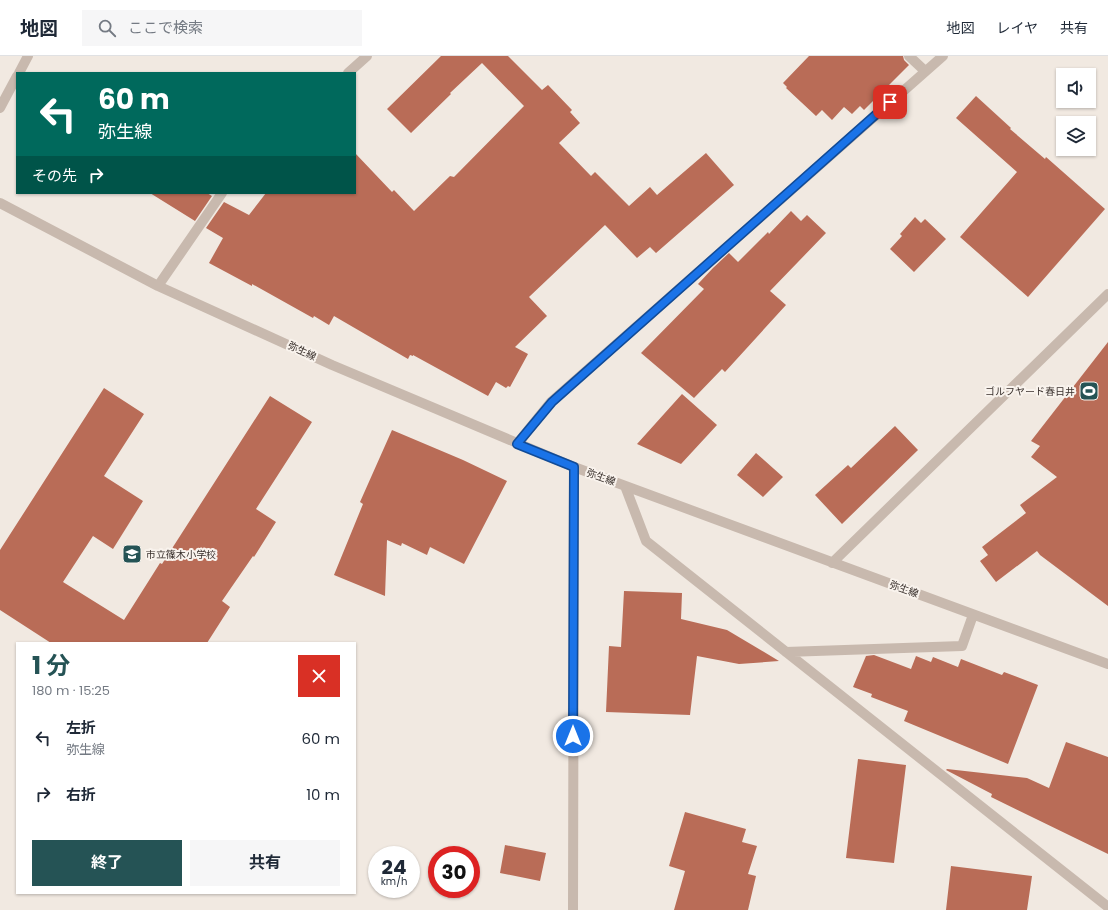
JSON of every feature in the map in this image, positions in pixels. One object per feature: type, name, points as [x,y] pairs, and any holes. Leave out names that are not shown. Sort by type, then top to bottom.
[{"type":"street","points":[[20,72],[28,56]]},
{"type":"street","points":[[349,72],[367,56]]},
{"type":"street","points":[[909,56],[925,71]]},
{"type":"street","points":[[517,444],[552,402],[943,56]]},
{"type":"street","points":[[0,108],[16,78]]},
{"type":"street","points":[[158,286],[221,194]]},
{"type":"street","name":"弥生線","points":[[0,202],[158,286],[332,365],[517,444],[625,486],[1108,664]]},
{"type":"street","points":[[832,563],[1108,294]]},
{"type":"street","points":[[573,910],[574,467]]},
{"type":"street","points":[[625,486],[646,541],[1108,907]]},
{"type":"street","points":[[786,652],[962,646],[973,615]]},
{"type":"building","points":[[441,56],[508,56],[542,90],[548,85],[572,110],[570,112],[580,123],[559,143],[591,176],[595,172],[629,206],[650,187],[657,195],[706,153],[734,185],[656,253],[650,247],[637,258],[605,225],[529,297],[547,316],[515,347],[528,354],[510,387],[508,386],[506,388],[496,382],[488,396],[413,355],[410,355],[408,359],[334,316],[329,325],[209,263],[223,238],[206,228],[224,202],[249,215],[265,194],[356,194],[356,154],[392,192],[394,190],[414,211],[450,176],[454,177],[524,106],[482,63],[411,133],[387,109]]},
{"type":"building","points":[[809,56],[903,56],[904,60],[909,65],[864,110],[860,106],[852,114],[844,107],[832,120],[822,110],[816,116],[786,88],[787,87],[783,83]]},
{"type":"building","points":[[976,96],[1011,128],[1010,129],[1045,159],[1046,157],[1105,209],[1028,297],[960,237],[1017,172],[956,118]]},
{"type":"building","points":[[152,194],[209,194],[212,196],[195,221]]},
{"type":"building","points":[[791,211],[801,221],[807,215],[826,233],[770,291],[786,305],[725,372],[722,369],[694,398],[641,353],[704,289],[698,284],[713,268],[729,253],[738,262],[768,232],[769,234]]},
{"type":"building","points":[[915,217],[921,223],[925,219],[946,239],[914,272],[890,249],[902,236],[900,234]]},
{"type":"building","points":[[1108,342],[1108,606],[1040,555],[1037,551],[996,582],[980,561],[988,555],[982,547],[1026,513],[1020,505],[1057,477],[1031,457],[1040,446],[1031,441]]},
{"type":"building","points":[[104,388],[144,414],[104,476],[143,501],[113,549],[93,536],[63,582],[124,620],[160,563],[162,564],[270,396],[312,422],[256,509],[276,522],[254,557],[253,556],[222,601],[230,607],[208,642],[49,642],[0,610],[0,550]]},
{"type":"building","points":[[682,394],[717,425],[681,464],[637,444]]},
{"type":"building","points":[[895,426],[918,450],[842,524],[815,495],[848,465],[851,468]]},
{"type":"building","points":[[392,430],[463,460],[507,481],[464,564],[430,547],[427,555],[402,543],[401,546],[387,540],[385,596],[334,575],[363,504],[360,502]]},
{"type":"building","points":[[756,453],[783,477],[763,497],[737,475]]},
{"type":"building","points":[[624,591],[682,593],[681,619],[727,630],[779,661],[739,664],[697,656],[690,715],[606,712],[609,646],[621,647]]},
{"type":"building","points":[[874,655],[911,669],[916,656],[931,662],[933,657],[958,667],[961,659],[1002,675],[1004,672],[1038,685],[1008,764],[904,721],[908,711],[871,697],[872,694],[853,687],[866,656]]},
{"type":"building","points":[[1066,742],[1108,757],[1108,854],[991,797],[992,794],[946,770],[1027,778],[1049,788]]},
{"type":"building","points":[[858,759],[906,765],[894,863],[846,858]]},
{"type":"building","points":[[685,812],[746,829],[742,842],[757,846],[748,874],[756,876],[748,910],[674,910],[685,871],[669,866]]},
{"type":"building","points":[[505,845],[546,853],[540,881],[500,873]]},
{"type":"building","points":[[951,866],[1032,876],[1027,910],[946,910]]},
{"type":"place","name":"ゴルフヤード春日井","points":[[1089,391]]},
{"type":"place","name":"市立篠木小学校","points":[[132,554]]},
{"type":"route","points":[[573,736],[574,467],[517,444],[552,402],[890,102]]}]
